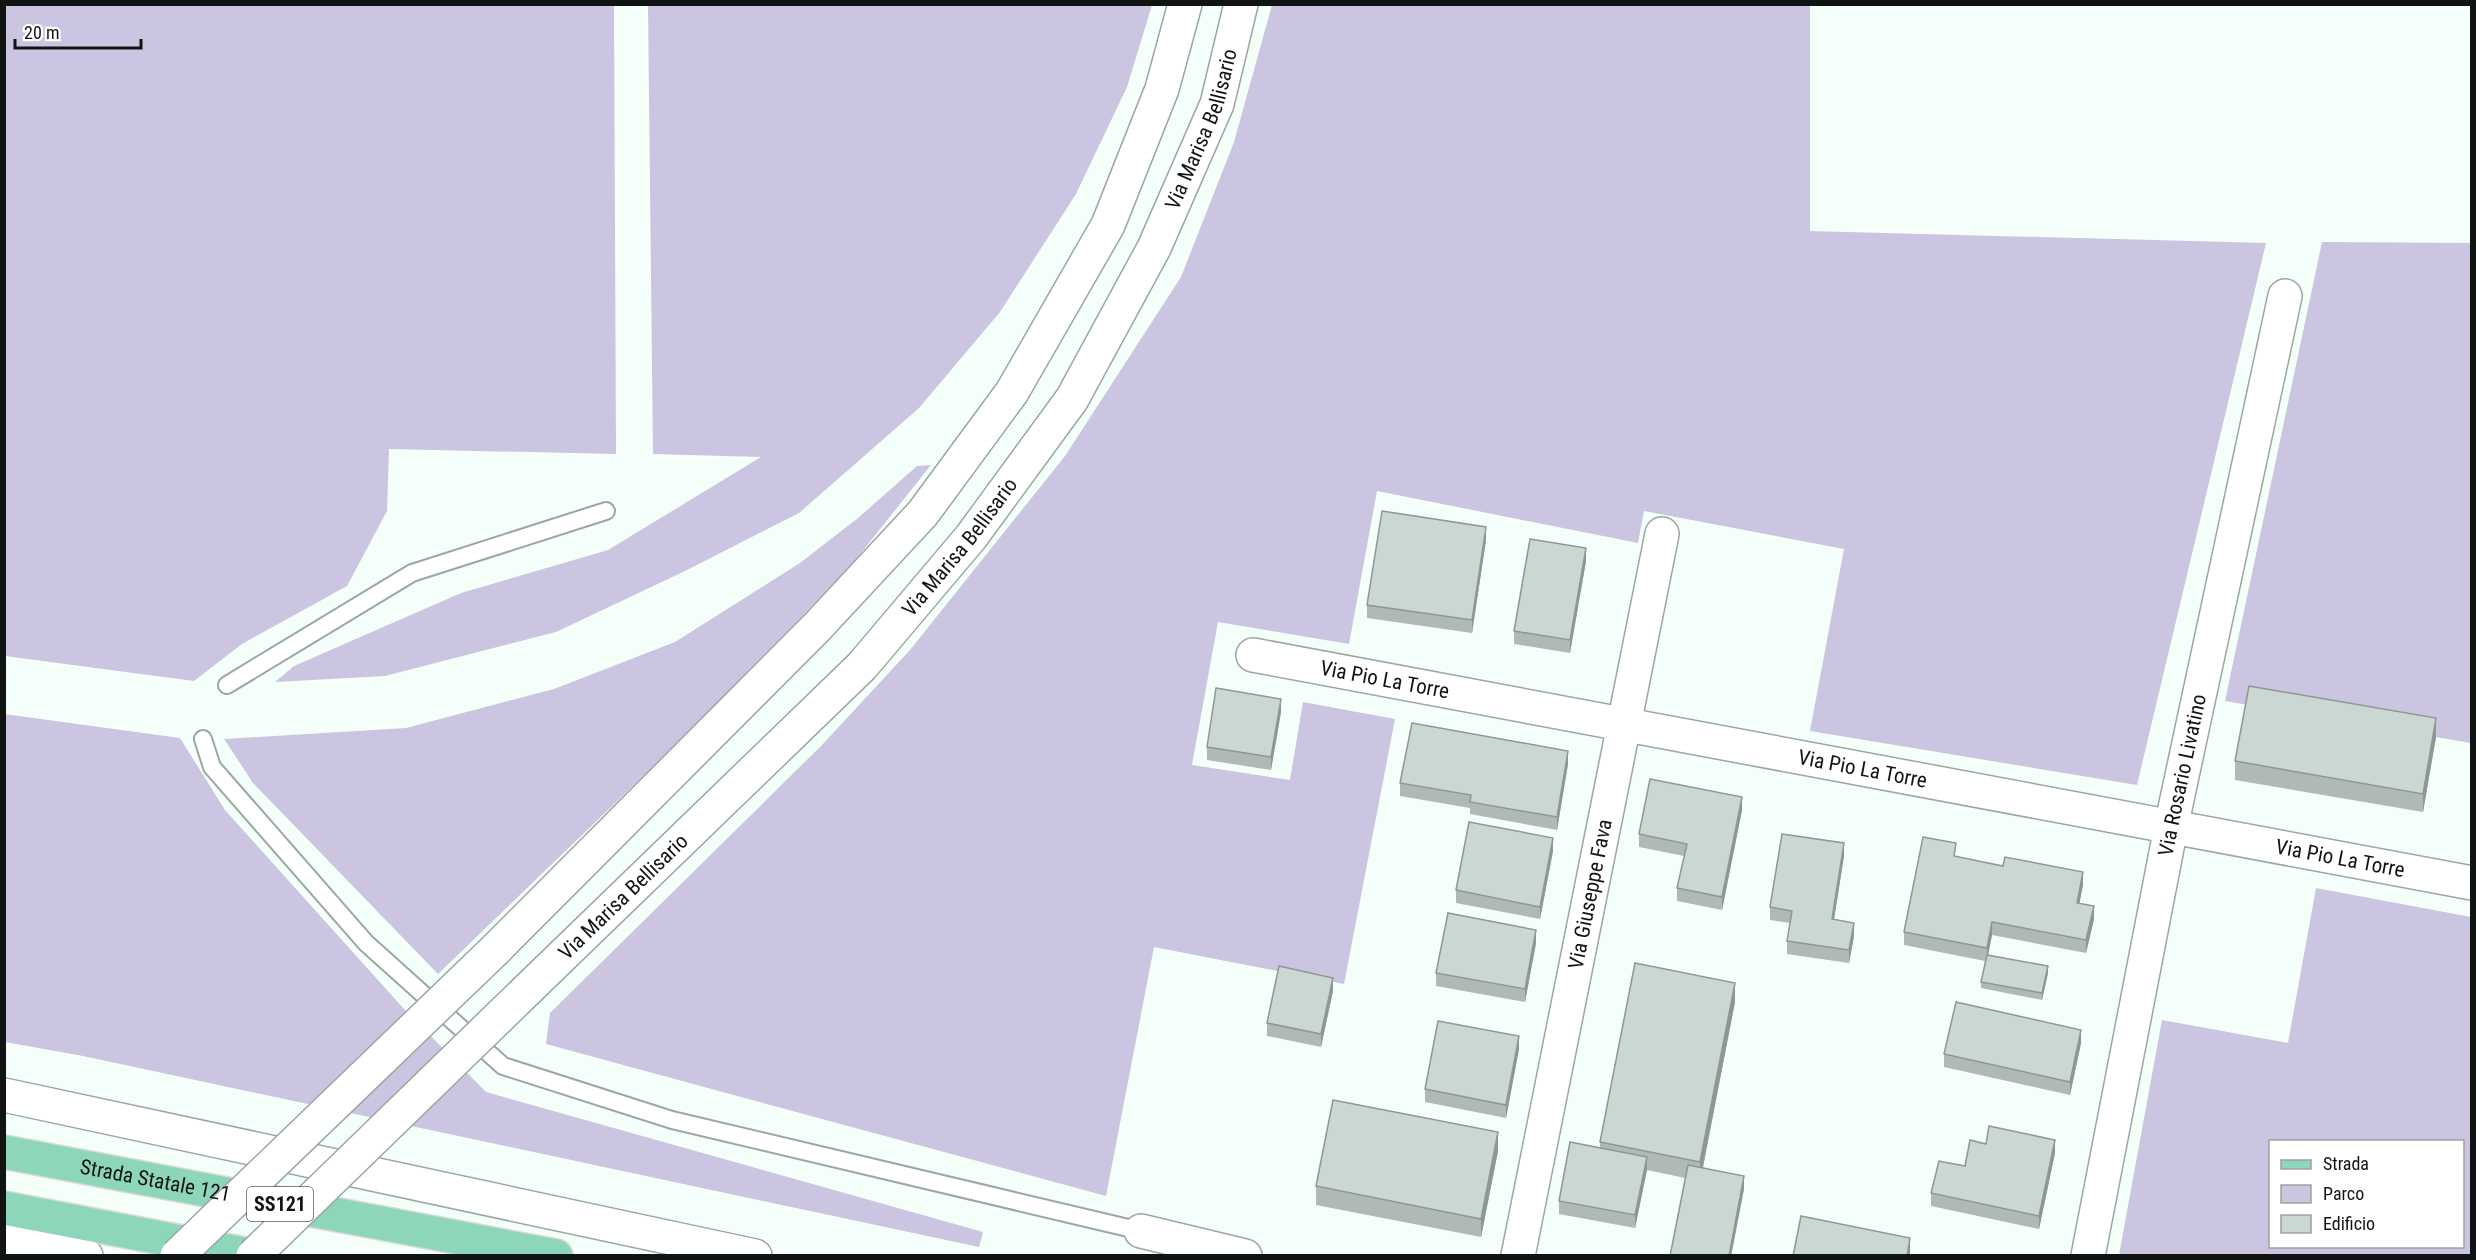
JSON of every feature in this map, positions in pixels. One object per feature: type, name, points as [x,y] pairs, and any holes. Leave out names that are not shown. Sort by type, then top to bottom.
[{"type":"main road","points":[[177,1256],[495,950],[817,627],[923,513],[1012,392],[1108,225],[1162,89],[1185,4]]},
{"type":"main road","name":"Via Marisa Bellisario","points":[[254,1256],[862,666],[971,537],[1072,399],[1154,249],[1217,104],[1241,4]]},
{"type":"main road","name":"Via Rosario Livatino","points":[[2088,1256],[2171,827],[2285,296]]},
{"type":"main road","name":"Via Giuseppe Fava","points":[[1518,1256],[1662,534]]},
{"type":"main road","name":"Via Pio La Torre","points":[[1253,655],[2472,883]]},
{"type":"main road","points":[[4,1095],[755,1256]]},
{"type":"main road","name":"Strada Statale 121","points":[[4,1152],[555,1256]]},
{"type":"main road","points":[[4,1208],[254,1256]]},
{"type":"main road","points":[[1141,1231],[1245,1256]]},
{"type":"main road","points":[[4,1241],[86,1256]]},
{"type":"lane","points":[[227,685],[412,573],[606,511]]},
{"type":"lane","points":[[203,739],[212,766],[366,943],[503,1065],[672,1120],[1141,1231]]},
{"type":"green space","points":[[5,4],[614,5],[616,454],[389,449],[387,511],[347,586],[242,644],[194,681],[5,656]]},
{"type":"green space","points":[[648,5],[1152,5],[1127,87],[1076,194],[1000,312],[919,408],[799,513],[683,572],[556,632],[385,676],[275,682],[294,666],[461,593],[608,550],[761,457],[653,454]]},
{"type":"green space","points":[[1272,5],[1810,5],[1810,231],[2266,243],[2137,785],[1810,731],[1844,549],[1644,511],[1638,543],[1377,491],[1349,644],[1218,622],[1192,765],[1290,780],[1303,702],[1395,719],[1344,984],[1154,947],[1106,1196],[546,1044],[550,1013],[822,745],[910,650],[1065,456],[1181,277],[1234,142]]},
{"type":"green space","points":[[2322,242],[2471,243],[2471,743],[2225,701]]},
{"type":"green space","points":[[931,465],[853,563],[724,698],[438,974],[253,783],[224,739],[406,728],[554,689],[675,642],[800,563],[858,518],[917,466]]},
{"type":"green space","points":[[4,714],[180,738],[225,810],[404,1009],[486,1092],[983,1232],[979,1247],[83,1056],[5,1042]]},
{"type":"green space","points":[[2316,888],[2471,917],[2471,1255],[2119,1255],[2162,1020],[2288,1043]]},
{"type":"building","points":[[1382,511],[1486,527],[1472,620],[1367,605]]},
{"type":"building","points":[[1530,539],[1586,548],[1570,640],[1514,631]]},
{"type":"building","points":[[2249,686],[2436,718],[2423,794],[2235,761]]},
{"type":"building","points":[[1216,688],[1281,699],[1271,757],[1207,747]]},
{"type":"building","points":[[1412,723],[1568,751],[1557,817],[1470,802],[1471,795],[1400,783]]},
{"type":"building","points":[[1650,779],[1742,797],[1722,897],[1677,888],[1687,844],[1639,834]]},
{"type":"building","points":[[1469,822],[1553,838],[1540,907],[1456,890]]},
{"type":"building","points":[[1782,834],[1844,843],[1832,919],[1854,923],[1849,950],[1787,941],[1792,911],[1770,907]]},
{"type":"building","points":[[1923,837],[1956,843],[1954,856],[2003,866],[2005,857],[2083,872],[2077,903],[2094,906],[2086,940],[1992,922],[1987,948],[1904,932]]},
{"type":"building","points":[[1448,913],[1536,930],[1525,989],[1436,973]]},
{"type":"building","points":[[1987,955],[2048,966],[2042,993],[1981,982]]},
{"type":"building","points":[[1635,963],[1735,983],[1700,1162],[1600,1142]]},
{"type":"building","points":[[1279,966],[1333,978],[1321,1034],[1267,1023]]},
{"type":"building","points":[[1956,1002],[2081,1030],[2070,1082],[1944,1054]]},
{"type":"building","points":[[1438,1021],[1519,1036],[1506,1105],[1425,1089]]},
{"type":"building","points":[[1333,1100],[1498,1132],[1481,1219],[1316,1186]]},
{"type":"building","points":[[1989,1126],[2055,1140],[2039,1216],[1931,1193],[1939,1161],[1965,1166],[1970,1140],[1986,1144]]},
{"type":"building","points":[[1570,1142],[1647,1157],[1635,1215],[1559,1201]]},
{"type":"building","points":[[1688,1165],[1744,1176],[1729,1256],[1670,1256]]},
{"type":"building","points":[[1801,1216],[1910,1238],[1907,1256],[1793,1256]]}]
